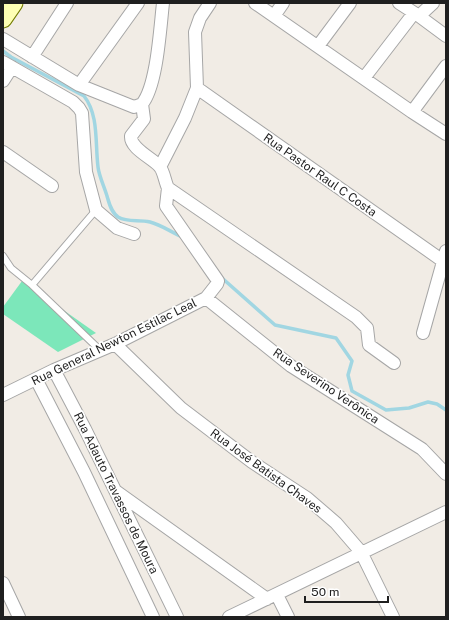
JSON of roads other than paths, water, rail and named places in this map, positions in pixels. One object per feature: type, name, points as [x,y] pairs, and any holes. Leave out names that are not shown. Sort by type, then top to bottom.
[{"type":"street","points":[[3,19],[14,3]]},
{"type":"street","points":[[32,57],[67,3]]},
{"type":"street","points":[[78,85],[138,3]]},
{"type":"street","points":[[3,39],[78,85],[134,107],[142,104],[147,98],[154,76],[163,3]]},
{"type":"street","points":[[160,167],[185,118],[197,88],[195,32],[200,18],[210,3]]},
{"type":"street","points":[[255,3],[446,134]]},
{"type":"street","points":[[274,16],[283,3]]},
{"type":"street","points":[[318,46],[350,3]]},
{"type":"street","points":[[399,3],[446,36]]},
{"type":"street","points":[[364,78],[417,15],[434,3]]},
{"type":"street","points":[[3,81],[7,65],[72,102],[79,108],[82,118],[86,172],[96,210],[117,228],[134,234]]},
{"type":"street","points":[[412,112],[446,66]]},
{"type":"street","name":"Rua Pastor Raul C Costa","points":[[197,88],[444,256]]},
{"type":"street","points":[[142,104],[144,119],[131,136],[132,141],[146,156],[160,167],[168,188],[356,317],[367,328],[369,345],[394,363]]},
{"type":"street","points":[[4,155],[52,186]]},
{"type":"street","name":"Rua General Newton Estilac Leal","points":[[3,395],[54,370],[115,344],[206,298],[218,281],[166,206],[168,188]]},
{"type":"street","points":[[424,333],[444,256]]},
{"type":"street","name":"Rua Severino Verônica","points":[[206,298],[291,366],[422,449],[446,474]]},
{"type":"street","name":"Rua José Batista Chaves","points":[[115,344],[181,408],[252,462],[307,498],[336,523],[361,552],[393,617]]},
{"type":"street","name":"Rua Adauto Travassos de Moura","points":[[54,370],[116,491],[177,617]]},
{"type":"street","name":"Rua Adauto Travassos de Moura","points":[[36,379],[84,472],[153,617]]},
{"type":"street","points":[[116,491],[272,597],[288,617]]},
{"type":"street","points":[[229,617],[361,552],[446,514]]},
{"type":"street","points":[[3,583],[19,617]]},
{"type":"lane","points":[[32,285],[96,210]]},
{"type":"lane","points":[[3,256],[11,268],[32,285],[100,350]]},
{"type":"waterway","points":[[3,51],[11,57],[84,96],[92,112],[96,130],[99,174],[114,213],[122,219],[154,223],[183,237]]},
{"type":"waterway","points":[[222,278],[275,325],[336,338],[352,361],[348,375],[352,391],[386,410],[409,408],[428,402],[437,404],[446,410]]}]
